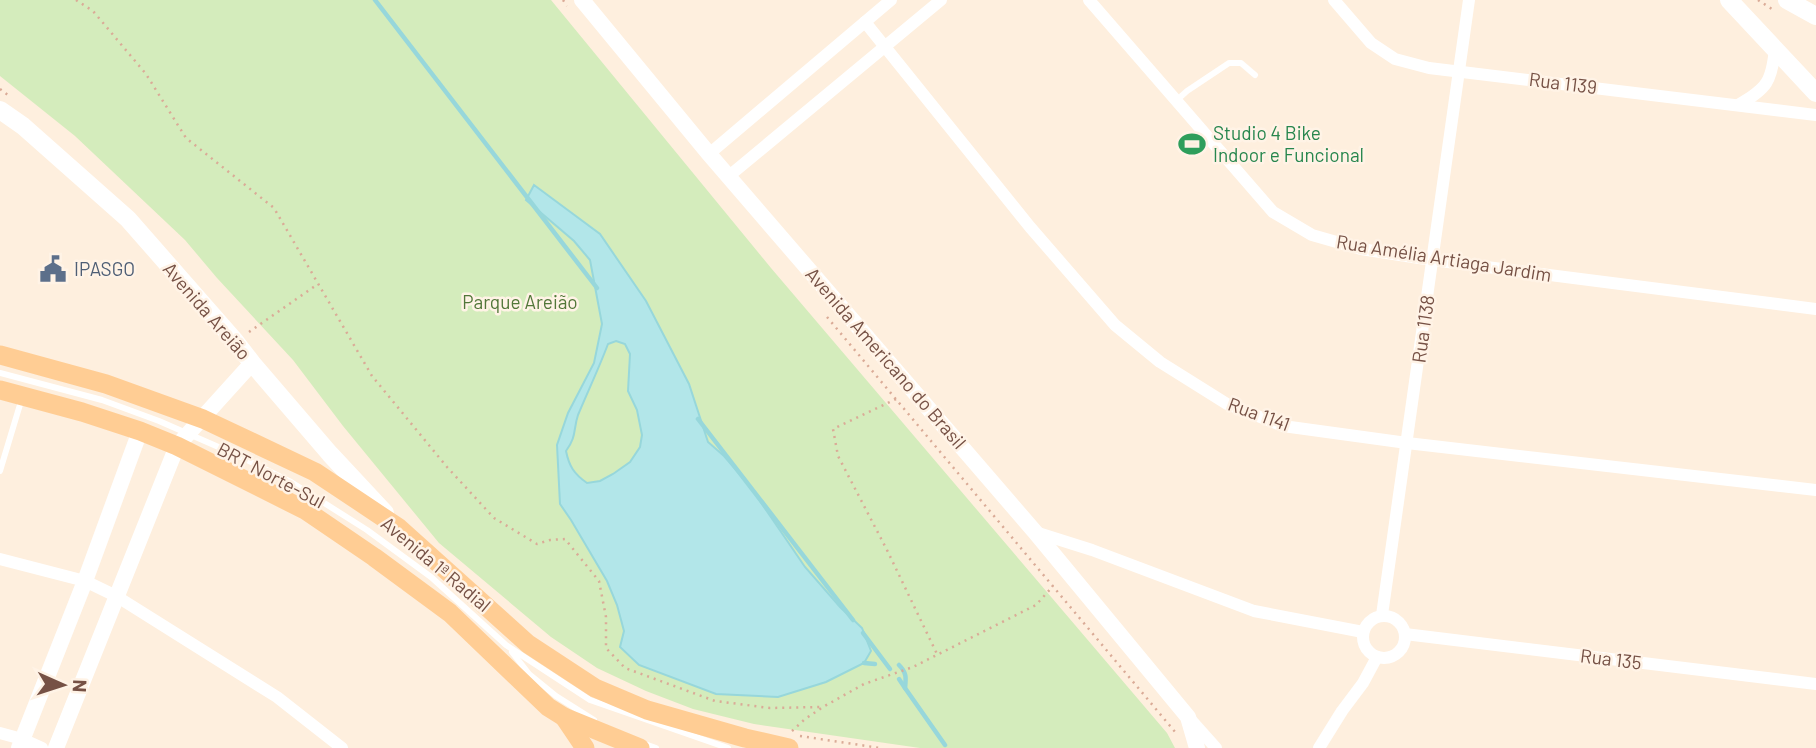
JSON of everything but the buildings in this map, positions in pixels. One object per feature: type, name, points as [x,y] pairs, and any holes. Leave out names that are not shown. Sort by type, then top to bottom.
[{"type":"main road","points":[[1729,0],[1816,93]]},
{"type":"main road","points":[[1797,2],[1816,16]]},
{"type":"main road","name":"Avenida Areião","points":[[5,104],[23,126],[128,219],[236,341],[330,454],[399,528]]},
{"type":"main road","name":"Avenida 1ª Radial","points":[[0,355],[106,384],[190,433],[374,556],[450,613],[548,707],[564,717],[640,748]]},
{"type":"main road","name":"Avenida 1ª Radial","points":[[0,390],[140,431],[190,433],[315,472],[399,528],[528,644],[595,688],[647,710],[789,748]]},
{"type":"main road","points":[[564,717],[585,748]]},
{"type":"street","points":[[709,154],[891,0]]},
{"type":"street","points":[[729,176],[941,0]]},
{"type":"street","name":"Rua Amélia Artiaga Jardim","points":[[1089,0],[1273,212],[1312,235],[1361,249],[1432,260],[1816,309]]},
{"type":"street","name":"Rua 1139","points":[[1334,0],[1371,43],[1395,59],[1429,68],[1816,115]]},
{"type":"street","name":"Rua 1138","points":[[1382,615],[1469,0]]},
{"type":"street","name":"Avenida Americano do Brasil","points":[[577,5],[729,176],[1035,532],[1216,748]]},
{"type":"street","name":"Rua 1141","points":[[865,22],[1030,227],[1115,325],[1160,362],[1227,404],[1283,426],[1816,490]]},
{"type":"street","points":[[1738,105],[1757,94],[1767,83],[1773,69],[1775,48]]},
{"type":"street","points":[[56,748],[116,596],[190,433],[252,363]]},
{"type":"street","points":[[20,743],[85,581],[140,431]]},
{"type":"street","points":[[1035,532],[1254,611],[1363,632]]},
{"type":"street","points":[[0,559],[85,581],[116,596],[277,697],[342,748]]},
{"type":"street","points":[[1382,615],[1396,620],[1402,625],[1405,634],[1404,644],[1399,652],[1385,658],[1370,653],[1363,639],[1366,626],[1375,617],[1382,615]]},
{"type":"street","name":"Rua 135","points":[[1405,634],[1816,684]]},
{"type":"street","points":[[1319,748],[1363,683],[1377,657]]},
{"type":"street","name":"Avenida Americano do Brasil","points":[[1188,717],[1196,748]]},
{"type":"street","points":[[0,733],[20,743],[42,748]]},
{"type":"lane","points":[[1177,100],[1229,63],[1241,63],[1255,75]]},
{"type":"lane","name":"BRT Norte-Sul","points":[[0,373],[102,400],[159,421],[190,433],[290,482],[367,530],[431,577],[506,645],[590,700],[728,748]]},
{"type":"lane","points":[[0,471],[22,396]]},
{"type":"lane","name":"BRT Norte-Sul","points":[[506,645],[529,674],[556,696],[609,730],[656,748]]},
{"type":"path","points":[[76,0],[93,11],[146,74],[186,138],[274,208],[372,376],[447,467],[494,518],[537,544],[565,539],[600,581],[606,617],[606,648],[625,668],[715,701],[771,708],[822,707]]},
{"type":"path","points":[[563,0],[577,5]]},
{"type":"path","points":[[0,89],[5,104]]},
{"type":"path","points":[[244,335],[318,284]]},
{"type":"path","points":[[826,315],[1179,737]]},
{"type":"path","points":[[896,399],[833,429],[838,456],[937,654]]},
{"type":"path","points":[[880,748],[788,734],[822,707],[864,684],[913,667],[1036,605],[1053,586]]},
{"type":"green space","name":"Parque Areião","points":[[0,0],[551,0],[771,268],[1167,733],[1175,748],[920,748],[754,724],[693,709],[597,668],[551,637],[439,543],[293,360],[185,240],[75,136],[0,76]]},
{"type":"water","points":[[534,185],[600,234],[646,301],[689,384],[708,442],[749,485],[805,567],[862,628],[871,651],[864,663],[826,682],[778,697],[716,694],[639,665],[620,647],[624,631],[607,581],[560,504],[557,445],[568,413],[594,363],[602,324],[590,260],[574,241],[526,200]],"holes":[[[616,341],[625,344],[630,354],[628,391],[637,410],[642,435],[640,447],[630,462],[613,474],[600,481],[587,483],[573,469],[566,451],[608,344]]]},
{"type":"waterway","points":[[375,0],[597,288]]},
{"type":"waterway","points":[[698,419],[853,620]]},
{"type":"waterway","points":[[863,633],[890,669]]},
{"type":"waterway","points":[[864,663],[875,664]]},
{"type":"waterway","points":[[899,665],[905,676],[905,688],[945,745]]},
{"type":"waterway","points":[[899,679],[905,688]]},
{"type":"place","name":"Studio 4 Bike Indoor e Funcional","points":[[1192,144]]},
{"type":"place","name":"IPASGO","points":[[53,269]]}]
